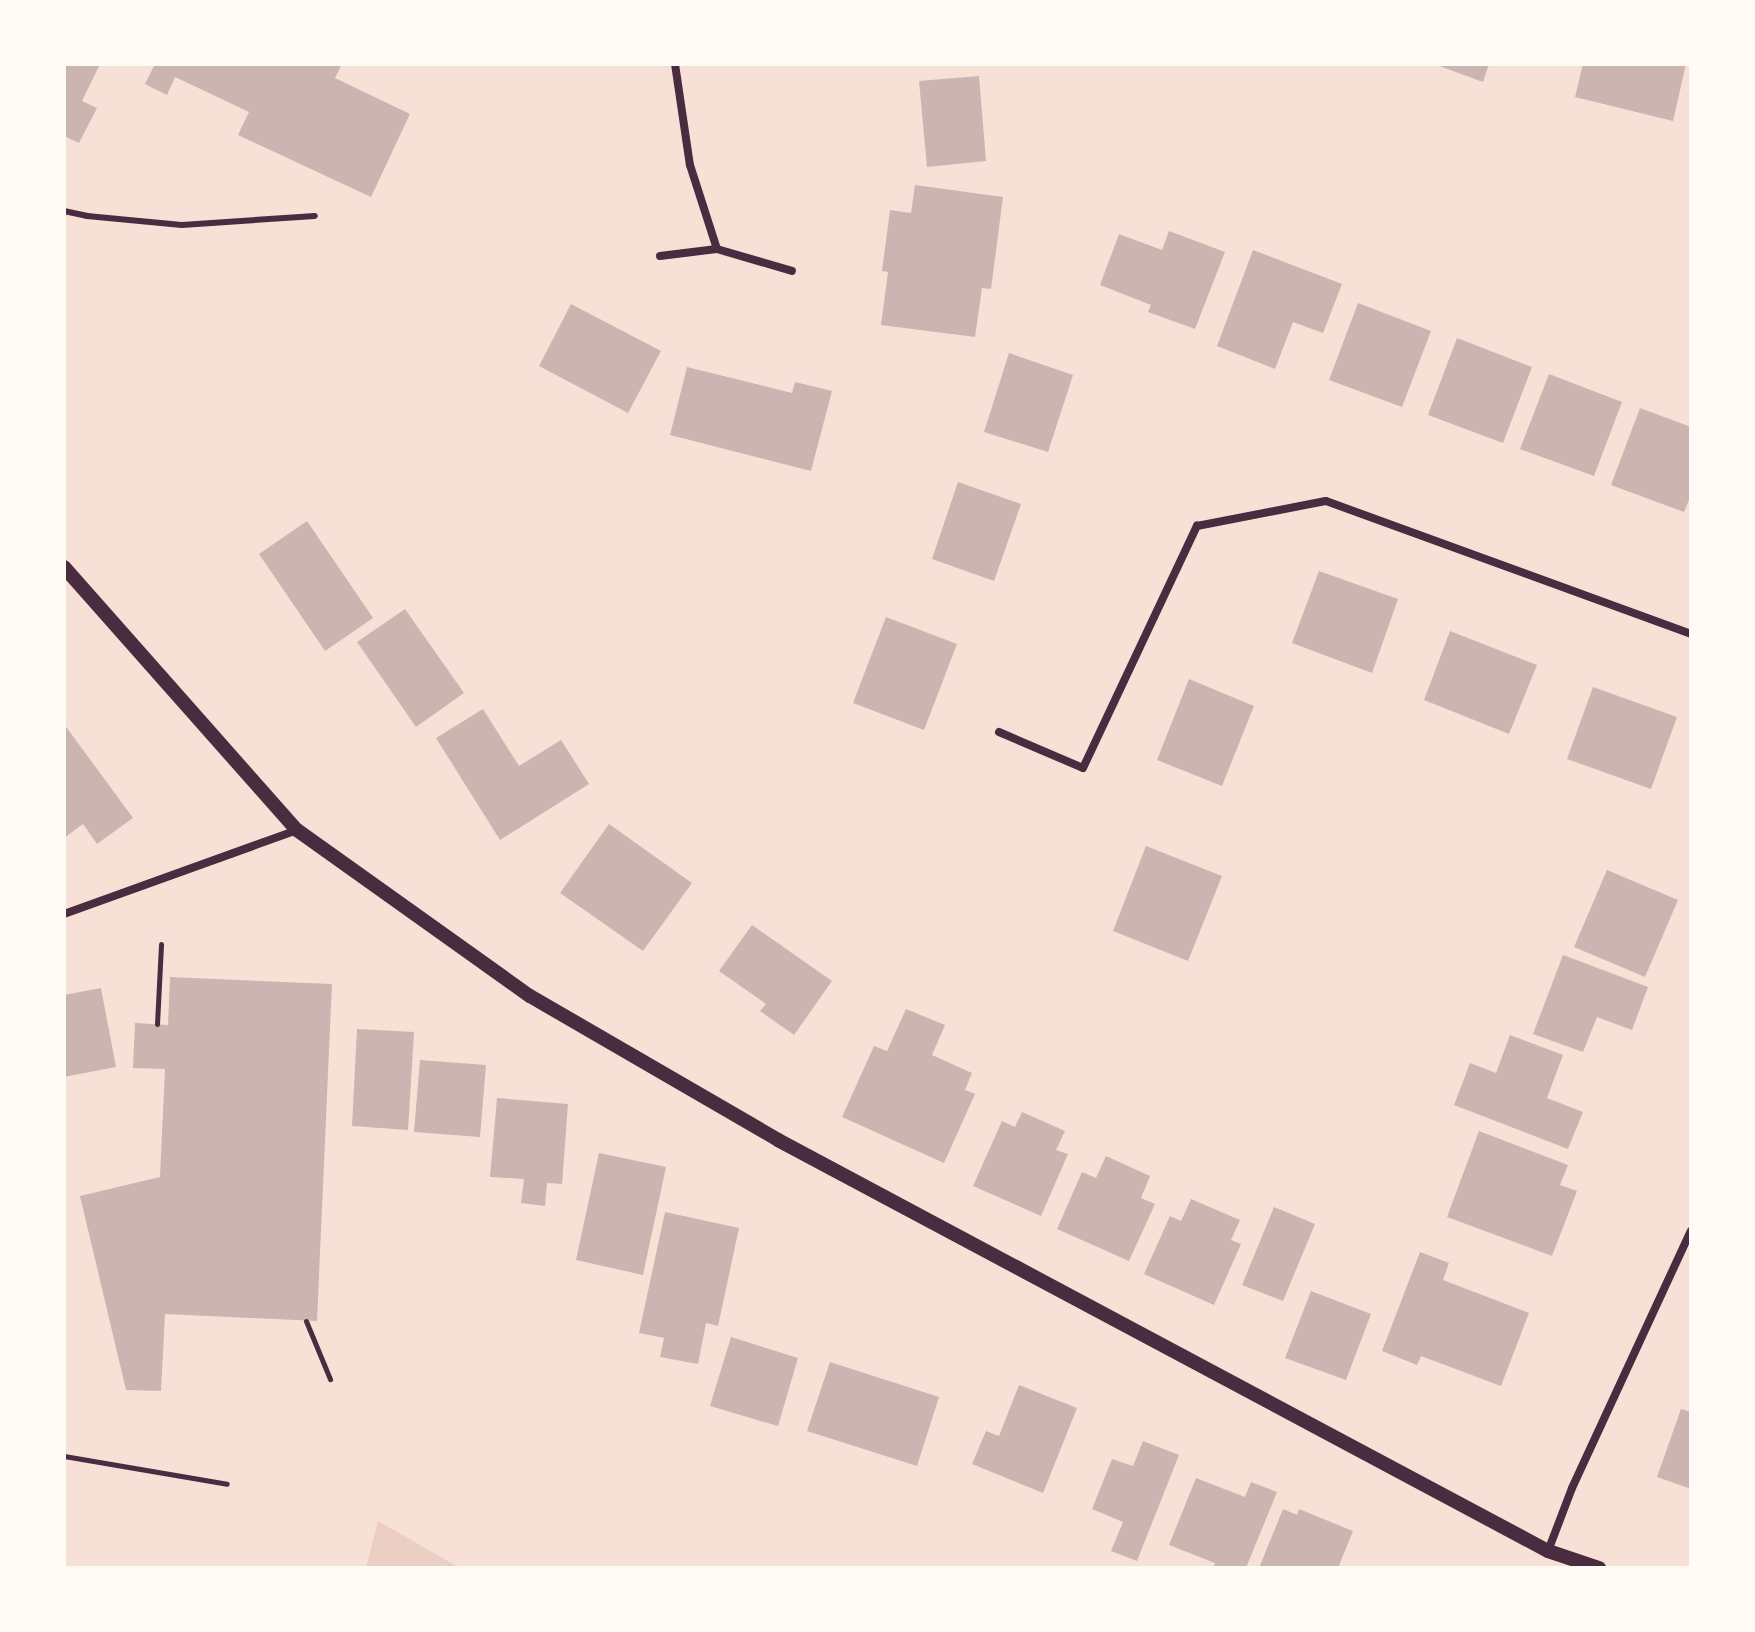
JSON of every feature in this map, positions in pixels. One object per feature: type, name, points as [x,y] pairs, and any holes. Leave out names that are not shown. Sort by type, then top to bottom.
[{"type":"street","points":[[675,64],[690,165],[717,249]]},
{"type":"street","points":[[660,256],[717,249],[792,271]]},
{"type":"street","points":[[999,732],[1083,768],[1197,526],[1326,501],[1691,634]]},
{"type":"street","points":[[64,567],[297,830],[530,996],[778,1140],[1548,1551],[1599,1568]]},
{"type":"street","points":[[64,914],[297,830]]},
{"type":"street","points":[[1548,1551],[1572,1488],[1691,1231]]},
{"type":"lane","points":[[64,211],[182,225],[315,216]]},
{"type":"path","points":[[157,1024],[161,944]]},
{"type":"path","points":[[306,1321],[330,1379]]},
{"type":"path","points":[[64,1456],[227,1484]]},
{"type":"shaded area","points":[[378,1521],[460,1568],[366,1568]]},
{"type":"building","points":[[64,64],[100,64],[82,101],[97,108],[79,143],[64,136]]},
{"type":"building","points":[[155,64],[342,64],[335,78],[410,114],[371,197],[238,135],[249,112],[175,77],[167,95],[145,84]]},
{"type":"building","points":[[1434,64],[1489,64],[1483,82]]},
{"type":"building","points":[[1583,64],[1686,64],[1673,121],[1575,97]]},
{"type":"building","points":[[979,76],[986,161],[927,167],[919,81]]},
{"type":"building","points":[[915,185],[1003,197],[991,289],[982,288],[975,337],[881,325],[888,272],[882,271],[890,210],[911,213]]},
{"type":"building","points":[[1169,231],[1225,252],[1195,329],[1148,312],[1151,305],[1100,285],[1119,234],[1162,250]]},
{"type":"building","points":[[1253,250],[1342,284],[1323,333],[1293,322],[1275,369],[1217,346]]},
{"type":"building","points":[[1358,303],[1431,331],[1402,407],[1329,380]]},
{"type":"building","points":[[571,304],[661,351],[628,413],[539,366]]},
{"type":"building","points":[[1457,338],[1532,367],[1503,443],[1428,415]]},
{"type":"building","points":[[1009,353],[1073,375],[1048,452],[984,432]]},
{"type":"building","points":[[687,367],[792,393],[795,382],[832,391],[811,471],[670,435]]},
{"type":"building","points":[[1549,374],[1622,402],[1594,476],[1520,449]]},
{"type":"building","points":[[1640,408],[1691,427],[1691,495],[1684,512],[1611,485]]},
{"type":"building","points":[[958,482],[1021,504],[994,581],[932,559]]},
{"type":"building","points":[[307,521],[373,618],[325,651],[259,554]]},
{"type":"building","points":[[1319,571],[1398,599],[1372,673],[1292,643]]},
{"type":"building","points":[[405,609],[464,693],[416,727],[357,642]]},
{"type":"building","points":[[886,617],[957,644],[924,730],[853,703]]},
{"type":"building","points":[[1450,631],[1537,665],[1509,734],[1424,700]]},
{"type":"building","points":[[1189,679],[1254,706],[1222,786],[1157,760]]},
{"type":"building","points":[[1593,687],[1677,717],[1651,789],[1567,759]]},
{"type":"building","points":[[483,709],[519,766],[561,740],[589,784],[500,840],[436,738]]},
{"type":"building","points":[[64,724],[133,818],[97,844],[83,824],[64,838]]},
{"type":"building","points":[[609,824],[692,883],[643,951],[560,893]]},
{"type":"building","points":[[1146,846],[1222,876],[1188,961],[1113,931]]},
{"type":"building","points":[[1607,870],[1678,900],[1645,977],[1574,947]]},
{"type":"building","points":[[752,925],[832,981],[794,1035],[760,1011],[766,1004],[719,971]]},
{"type":"building","points":[[1563,955],[1648,987],[1632,1030],[1597,1017],[1583,1052],[1533,1034]]},
{"type":"building","points":[[170,977],[332,984],[317,1321],[165,1314],[161,1391],[126,1390],[80,1196],[160,1177],[165,1069],[133,1068],[135,1023],[168,1025]]},
{"type":"building","points":[[101,988],[116,1067],[64,1077],[64,995]]},
{"type":"building","points":[[906,1009],[945,1025],[932,1055],[972,1073],[965,1090],[975,1094],[944,1163],[842,1117],[874,1046],[887,1051]]},
{"type":"building","points":[[357,1029],[414,1032],[408,1130],[352,1126]]},
{"type":"building","points":[[1510,1035],[1563,1055],[1547,1098],[1583,1112],[1568,1149],[1454,1105],[1470,1063],[1496,1073]]},
{"type":"building","points":[[420,1060],[486,1065],[480,1137],[414,1132]]},
{"type":"building","points":[[497,1098],[568,1104],[562,1184],[547,1183],[545,1206],[521,1203],[524,1179],[490,1177]]},
{"type":"building","points":[[1022,1112],[1065,1131],[1056,1150],[1068,1154],[1041,1216],[973,1186],[1002,1121],[1015,1127]]},
{"type":"building","points":[[1479,1131],[1568,1165],[1560,1185],[1577,1191],[1552,1256],[1447,1217]]},
{"type":"building","points":[[599,1153],[666,1167],[643,1275],[576,1260]]},
{"type":"building","points":[[1106,1156],[1150,1176],[1141,1198],[1155,1204],[1129,1261],[1057,1229],[1082,1172],[1096,1178]]},
{"type":"building","points":[[1191,1199],[1240,1220],[1231,1240],[1241,1244],[1214,1305],[1144,1274],[1170,1216],[1181,1221]]},
{"type":"building","points":[[1274,1207],[1315,1224],[1283,1301],[1242,1285]]},
{"type":"building","points":[[665,1212],[739,1228],[718,1326],[706,1323],[698,1364],[660,1357],[664,1338],[639,1333]]},
{"type":"building","points":[[1420,1252],[1449,1263],[1443,1280],[1529,1313],[1501,1386],[1421,1356],[1417,1365],[1382,1351]]},
{"type":"building","points":[[1311,1291],[1371,1314],[1346,1380],[1285,1358]]},
{"type":"building","points":[[731,1337],[798,1358],[778,1426],[710,1406]]},
{"type":"building","points":[[830,1362],[939,1397],[917,1466],[807,1431]]},
{"type":"building","points":[[1019,1385],[1077,1408],[1043,1493],[972,1464],[986,1431],[999,1436]]},
{"type":"building","points":[[1681,1409],[1691,1412],[1691,1489],[1657,1477]]},
{"type":"building","points":[[1143,1441],[1179,1455],[1137,1561],[1111,1551],[1123,1522],[1092,1509],[1112,1459],[1133,1466]]},
{"type":"building","points":[[1196,1478],[1245,1497],[1251,1482],[1277,1492],[1246,1568],[1213,1568],[1215,1563],[1169,1545]]},
{"type":"building","points":[[1283,1509],[1297,1515],[1299,1509],[1353,1531],[1338,1568],[1259,1568]]}]
